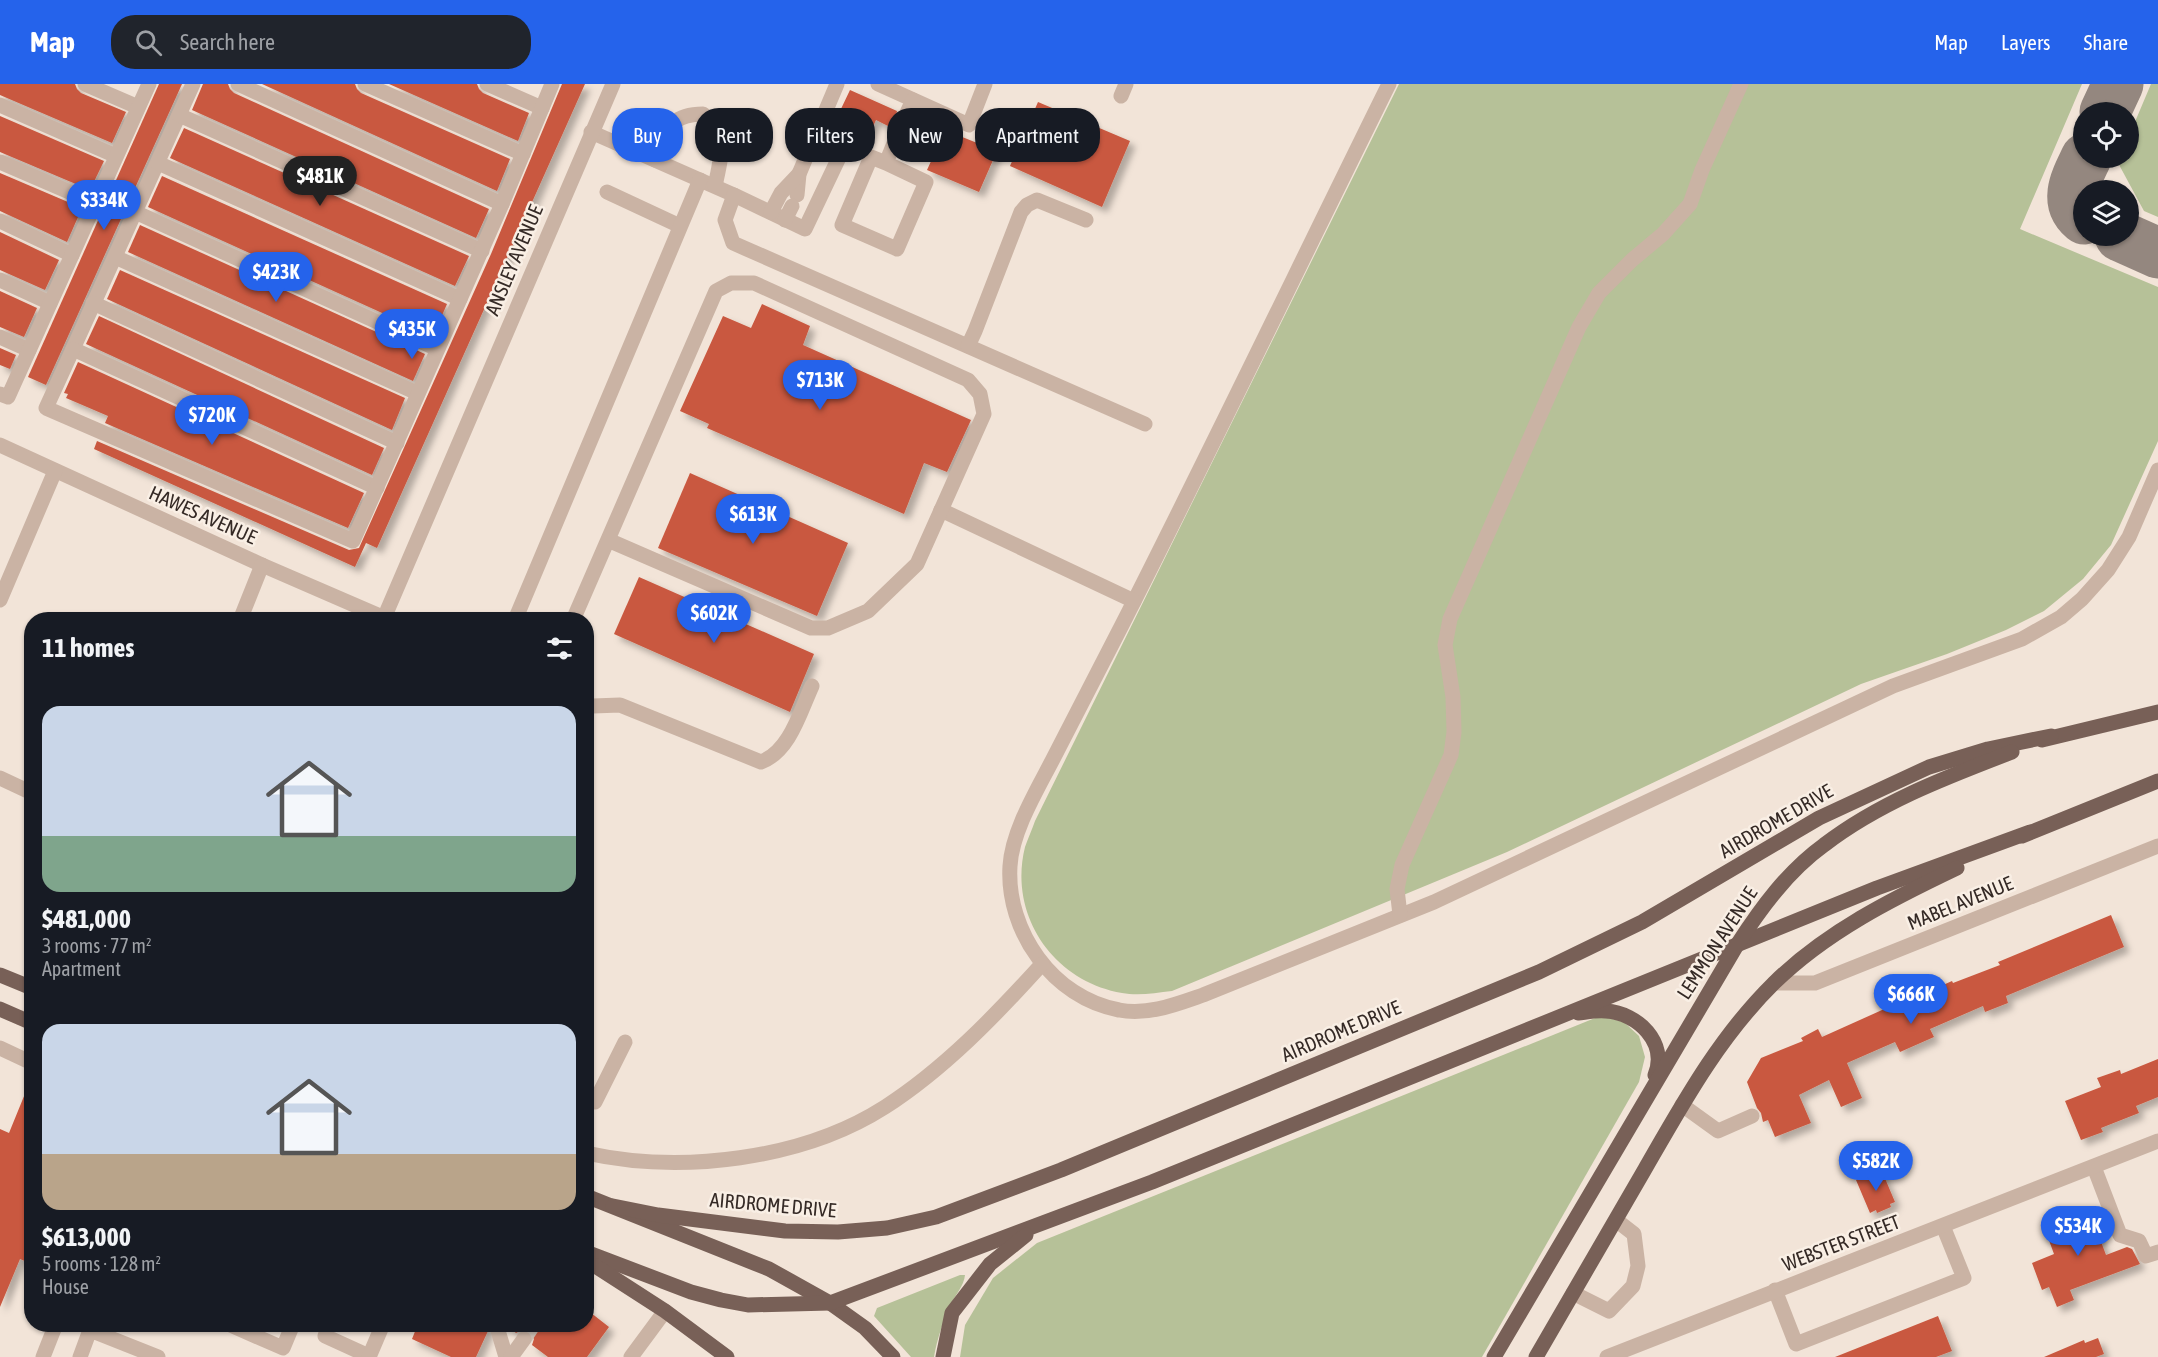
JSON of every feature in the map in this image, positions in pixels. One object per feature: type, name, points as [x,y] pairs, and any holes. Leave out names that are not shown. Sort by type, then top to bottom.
[{"type":"main road","name":"LEMMON AVENUE","points":[[1494,1357],[1737,945],[1756,915],[1788,877],[1823,845],[1893,802],[1923,788],[2051,736],[2158,712]]},
{"type":"main road","name":"AIRDROME DRIVE","points":[[613,1206],[658,1215],[785,1231],[838,1232],[887,1228],[936,1216],[1061,1170],[1548,967],[1642,922],[1819,818],[1929,767],[1988,749],[2051,736]]},
{"type":"main road","points":[[594,1255],[691,1292],[722,1300],[748,1305],[831,1303],[1152,1182],[1877,888],[2030,832],[2158,781]]},
{"type":"main road","points":[[1536,1357],[1682,1105],[1718,1048],[1741,1018],[1774,983],[1820,944],[1845,927],[1906,893],[2030,832]]},
{"type":"main road","points":[[0,975],[24,985]]},
{"type":"main road","points":[[0,1009],[24,1020]]},
{"type":"main road","points":[[1563,1014],[1607,1011],[1628,1016],[1642,1024],[1653,1038],[1658,1055],[1657,1070],[1645,1100]]},
{"type":"main road","points":[[594,1199],[769,1269],[831,1303],[865,1328],[893,1357]]},
{"type":"main road","points":[[943,1357],[952,1313],[990,1264],[1038,1226]]},
{"type":"main road","points":[[594,1265],[665,1311],[727,1357]]},
{"type":"street","points":[[85,84],[138,107]]},
{"type":"street","points":[[0,394],[8,398],[149,84]]},
{"type":"street","points":[[193,84],[46,408],[353,541],[482,250],[552,84]]},
{"type":"street","points":[[238,84],[502,204]]},
{"type":"street","points":[[365,84],[523,154]]},
{"type":"street","points":[[487,84],[542,108]]},
{"type":"street","name":"ANSLEY AVENUE","points":[[390,612],[613,84]]},
{"type":"street","points":[[837,84],[799,174],[791,207],[805,229],[837,162]]},
{"type":"street","points":[[878,84],[969,125],[985,84]]},
{"type":"street","points":[[1389,84],[1134,601],[1022,821],[1010,864],[1011,895],[1023,934],[1042,964],[1063,986],[1093,1003],[1121,1011],[1146,1010],[1170,1006],[1203,995],[1400,915],[1532,857],[1893,686],[2022,639],[2061,617],[2082,599],[2108,570],[2129,537],[2158,470]]},
{"type":"street","points":[[1400,915],[1397,889],[1402,864],[1451,755],[1454,732],[1454,697],[1445,645],[1450,619],[1579,327],[1599,293],[1632,260],[1663,234],[1690,204],[1702,170],[1741,84]]},
{"type":"street","points":[[909,108],[913,100]]},
{"type":"street","points":[[0,105],[116,156]]},
{"type":"street","points":[[683,116],[703,114],[717,131],[721,154],[715,186]]},
{"type":"street","points":[[179,115],[482,250]]},
{"type":"street","points":[[591,132],[612,141]]},
{"type":"street","points":[[871,157],[886,163],[926,182],[897,249],[842,225],[871,157]]},
{"type":"street","points":[[0,162],[95,203]]},
{"type":"street","points":[[660,162],[771,212],[791,207]]},
{"type":"street","points":[[158,163],[459,299]]},
{"type":"street","points":[[771,212],[781,193],[799,174]]},
{"type":"street","points":[[518,612],[700,180]]},
{"type":"street","points":[[607,192],[680,225]]},
{"type":"street","points":[[734,195],[725,220],[733,243],[1145,424]]},
{"type":"street","points":[[968,346],[1021,212],[1027,205],[1038,200],[1086,220]]},
{"type":"street","points":[[135,212],[437,349]]},
{"type":"street","points":[[0,221],[72,255]]},
{"type":"street","points":[[115,257],[417,393]]},
{"type":"street","points":[[0,280],[50,303]]},
{"type":"street","points":[[576,612],[716,291],[731,283],[754,283],[968,380],[980,394],[984,414],[917,564],[868,611],[828,628],[812,628],[608,540]]},
{"type":"street","points":[[93,303],[397,443]]},
{"type":"street","points":[[0,337],[29,350]]},
{"type":"street","points":[[73,349],[377,488]]},
{"type":"street","name":"HAWES AVENUE","points":[[0,446],[371,612]]},
{"type":"street","points":[[0,600],[56,471]]},
{"type":"street","points":[[941,510],[1134,601]]},
{"type":"street","points":[[243,612],[262,565]]},
{"type":"street","points":[[594,708],[620,705],[761,762],[773,758],[785,743],[812,686]]},
{"type":"street","points":[[0,778],[24,789]]},
{"type":"street","name":"MABEL AVENUE","points":[[1774,983],[1815,983],[2158,847]]},
{"type":"street","points":[[594,1154],[646,1162],[693,1162],[746,1157],[796,1146],[840,1130],[884,1108],[925,1077],[967,1041],[1042,964]]},
{"type":"street","points":[[594,1102],[625,1042]]},
{"type":"street","points":[[0,1048],[24,1059]]},
{"type":"street","points":[[1682,1105],[1718,1131],[1752,1116]]},
{"type":"street","name":"WEBSTER STREET","points":[[1607,1357],[2094,1167],[2157,1147]]},
{"type":"street","points":[[2094,1167],[2120,1235],[2139,1241],[2152,1254]]},
{"type":"street","points":[[1573,1293],[1609,1311],[1634,1286],[1638,1266],[1634,1233],[1616,1220]]},
{"type":"street","points":[[1775,1290],[1796,1344],[1964,1278],[1943,1227]]},
{"type":"street","points":[[631,1357],[665,1311]]},
{"type":"street","points":[[43,1357],[53,1332]]},
{"type":"street","points":[[80,1357],[89,1332]]},
{"type":"street","points":[[112,1332],[158,1357]]},
{"type":"street","points":[[243,1332],[284,1353],[291,1332]]},
{"type":"street","points":[[330,1332],[369,1357],[380,1332]]},
{"type":"street","points":[[498,1332],[506,1357]]},
{"type":"street","points":[[511,1357],[524,1339]]},
{"type":"green space","points":[[1399,84],[2082,84],[2020,229],[2158,287],[2158,441],[2111,545],[2083,579],[2044,611],[2006,630],[1947,654],[1861,684],[1507,852],[1172,991],[1128,994],[1097,986],[1075,975],[1041,941],[1030,920],[1023,897],[1021,872],[1025,847],[1035,821]]},
{"type":"green space","points":[[2151,84],[2158,84],[2158,217],[2144,211],[2139,202],[2139,180],[2127,180],[2121,168],[2139,168],[2139,112]]},
{"type":"green space","points":[[1600,1016],[1624,1022],[1639,1036],[1645,1057],[1639,1082],[1482,1357],[960,1357],[965,1325],[993,1278],[1037,1243]]},
{"type":"green space","points":[[965,1275],[964,1279],[945,1318],[934,1357],[911,1357],[874,1316],[877,1308]]},
{"type":"building","points":[[0,84],[75,84],[81,93],[126,112],[112,143],[0,95]]},
{"type":"building","points":[[159,84],[182,84],[46,385],[28,377]]},
{"type":"building","points":[[203,84],[228,84],[234,93],[489,209],[476,238],[192,110]]},
{"type":"building","points":[[262,84],[355,84],[361,93],[510,159],[497,191]]},
{"type":"building","points":[[389,84],[477,84],[483,93],[529,113],[518,141]]},
{"type":"building","points":[[562,84],[585,84],[377,548],[366,543],[355,567],[94,449],[97,441],[349,550],[359,548],[491,254]]},
{"type":"building","points":[[850,90],[890,108],[887,108],[887,126],[876,120],[875,122],[875,108],[841,108]]},
{"type":"building","points":[[1038,102],[1052,108],[1035,108]]},
{"type":"building","points":[[0,116],[104,161],[90,190],[0,152]]},
{"type":"building","points":[[184,128],[469,256],[455,286],[170,158]]},
{"type":"building","points":[[1100,128],[1130,141],[1102,207],[1010,166],[1012,162],[1100,162]]},
{"type":"building","points":[[963,137],[975,142],[975,162],[992,162],[979,192],[927,170],[931,162],[963,162]]},
{"type":"building","points":[[0,173],[82,208],[67,242],[0,211]]},
{"type":"building","points":[[162,176],[447,304],[433,336],[148,207]]},
{"type":"building","points":[[140,225],[425,354],[413,381],[128,252]]},
{"type":"building","points":[[0,232],[59,260],[45,290],[0,270]]},
{"type":"building","points":[[120,270],[405,398],[392,430],[107,299]]},
{"type":"building","points":[[0,291],[37,308],[24,337],[0,327]]},
{"type":"building","points":[[762,304],[810,326],[803,345],[971,420],[947,472],[924,463],[904,514],[707,428],[709,424],[680,411],[723,316],[751,328]]},
{"type":"building","points":[[99,316],[384,448],[372,475],[86,344]]},
{"type":"building","points":[[0,348],[16,355],[10,369],[0,365]]},
{"type":"building","points":[[78,362],[364,493],[348,528],[105,423],[108,416],[66,398],[68,394],[64,393]]},
{"type":"building","points":[[690,473],[848,543],[817,616],[658,548]]},
{"type":"building","points":[[639,577],[814,654],[790,712],[614,634]]},
{"type":"building","points":[[2111,915],[2124,947],[2006,996],[2008,1003],[1985,1012],[1983,1006],[1930,1029],[1934,1037],[1900,1052],[1895,1042],[1847,1063],[1862,1098],[1841,1107],[1829,1080],[1799,1095],[1811,1123],[1775,1137],[1768,1120],[1763,1122],[1747,1082],[1761,1058],[1803,1041],[1801,1038],[1818,1029],[1822,1037],[1911,997],[1912,999],[1952,981],[1953,983],[2000,965],[1998,962]]},
{"type":"building","points":[[2158,1059],[2158,1097],[2136,1106],[2139,1113],[2101,1128],[2103,1132],[2081,1140],[2065,1101],[2101,1087],[2097,1078],[2120,1070],[2121,1074]]},
{"type":"building","points":[[24,1096],[24,1261],[20,1259],[0,1307],[0,1129],[9,1133]]},
{"type":"building","points":[[1881,1169],[1895,1202],[1890,1204],[1891,1207],[1877,1213],[1876,1210],[1870,1213],[1856,1180]]},
{"type":"building","points":[[2088,1207],[2106,1255],[2127,1247],[2132,1249],[2140,1264],[2070,1290],[2074,1300],[2057,1307],[2049,1287],[2042,1290],[2032,1263],[2054,1254],[2043,1224]]},
{"type":"building","points":[[594,1315],[609,1327],[587,1357],[548,1357],[532,1345],[534,1339],[530,1332],[594,1332]]},
{"type":"building","points":[[1938,1316],[1952,1351],[1936,1357],[1835,1357]]},
{"type":"building","points":[[415,1332],[488,1332],[476,1357],[451,1357],[412,1339]]},
{"type":"building","points":[[2098,1338],[2104,1354],[2096,1357],[2044,1357],[2084,1340],[2085,1343]]},
{"type":"taxiway","points":[[2110,102],[2118,84]]},
{"type":"taxiway","points":[[2076,180],[2081,168]]},
{"type":"taxiway","points":[[2139,244],[2158,253]]},
{"type":"tunnel","points":[[524,1339],[529,1332]]}]
